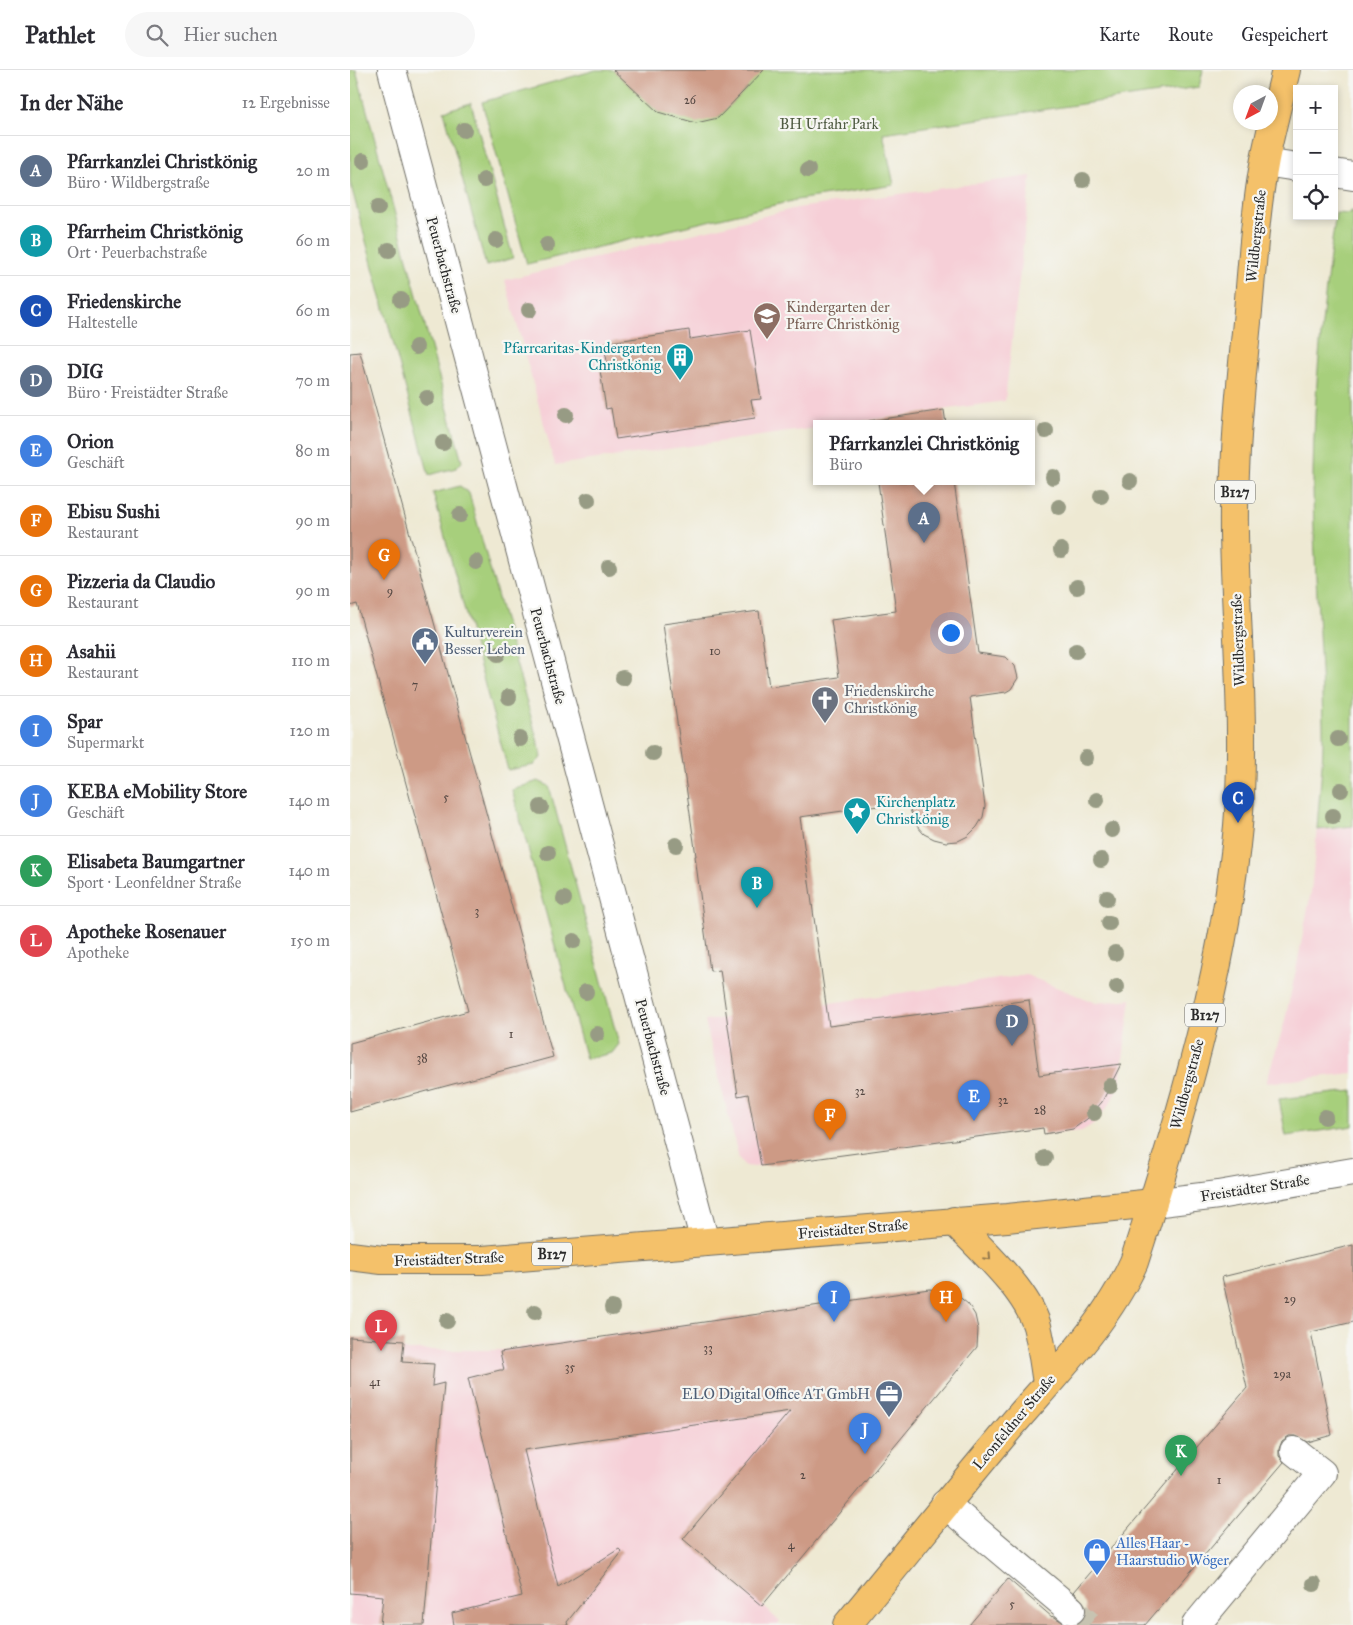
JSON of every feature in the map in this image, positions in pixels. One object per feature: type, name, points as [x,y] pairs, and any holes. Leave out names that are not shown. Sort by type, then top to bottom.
[{"type":"main road","name":"Wildbergstraße","points":[[1153,1203],[1186,1096],[1214,976],[1229,900],[1238,823],[1240,731],[1240,648],[1234,533],[1236,443],[1254,253],[1265,162],[1286,70]]},
{"type":"main road","name":"Freistädter Straße","points":[[350,1256],[382,1260],[482,1260],[1153,1203]]},
{"type":"main road","name":"Leonfeldner Straße","points":[[846,1625],[1089,1333],[1125,1284],[1153,1203]]},
{"type":"main road","points":[[954,1221],[1013,1285],[1024,1300],[1037,1326],[1047,1383]]},
{"type":"street","name":"Peuerbachstraße","points":[[392,70],[705,1242]]},
{"type":"street","points":[[1265,162],[1293,166]]},
{"type":"street","points":[[1338,174],[1353,176]]},
{"type":"street","name":"Freistädter Straße","points":[[1153,1203],[1218,1195],[1353,1172]]},
{"type":"street","points":[[1196,1625],[1322,1473],[1294,1451]]},
{"type":"street","points":[[945,1504],[1071,1610]]},
{"type":"shaded area","name":"Kindergarten der Pfarre Christkönig","points":[[1031,176],[1005,401],[870,420],[813,420],[813,428],[555,465],[505,280],[797,208]]},
{"type":"shaded area","points":[[1353,826],[1353,1073],[1266,1083],[1284,1024],[1296,970],[1311,892],[1317,830]]},
{"type":"shaded area","points":[[1026,975],[1096,1003],[1131,999],[1120,1082],[1110,1104],[1093,1124],[1082,1131],[1043,1134],[1043,1128],[754,1167],[745,1166],[739,1159],[705,1021]]},
{"type":"shaded area","points":[[929,1290],[966,1302],[976,1315],[978,1330],[976,1344],[970,1356],[762,1605],[780,1622],[778,1625],[350,1625],[350,1342],[407,1350],[502,1350]]},
{"type":"green space","points":[[350,70],[356,70],[462,462],[456,468],[429,475],[350,182]]},
{"type":"green space","name":"BH Urfahr Park","points":[[596,70],[613,70],[658,112],[718,118],[747,88],[752,70],[1203,70],[1199,87],[883,133],[894,185],[796,200],[527,264],[482,102]]},
{"type":"green space","points":[[471,103],[513,258],[486,266],[444,111]]},
{"type":"green space","points":[[1351,211],[1353,211],[1353,826],[1317,830],[1323,737],[1313,508],[1315,411],[1323,312],[1335,220],[1338,220],[1338,213],[1351,214]]},
{"type":"green space","points":[[460,486],[469,493],[542,757],[534,765],[508,770],[433,493]]},
{"type":"green space","points":[[538,781],[549,786],[619,1044],[612,1053],[586,1059],[512,790]]},
{"type":"green space","points":[[1353,1091],[1353,1126],[1286,1136],[1279,1099]]},
{"type":"building","points":[[613,70],[764,70],[718,118],[696,123],[658,112]]},
{"type":"building","name":"Pfarrcaritas-Kindergarten Christkönig","points":[[689,330],[690,339],[750,330],[761,399],[751,400],[755,418],[616,439],[611,408],[606,409],[599,364],[607,362],[604,343]]},
{"type":"building","points":[[360,352],[553,1057],[350,1112],[350,1043],[468,1011],[357,604],[350,606],[350,353]]},
{"type":"building","points":[[944,410],[945,420],[876,420]]},
{"type":"building","points":[[878,485],[954,485],[978,653],[1006,657],[1015,666],[1018,678],[1011,689],[1006,692],[970,697],[985,806],[983,817],[968,836],[958,841],[946,842],[924,834],[916,825],[907,802],[800,817],[829,1026],[1029,1000],[1039,1075],[1121,1064],[1102,1102],[1087,1119],[1073,1129],[1044,1134],[1043,1128],[761,1166],[748,1094],[738,1096],[720,970],[710,971],[696,856],[663,624],[759,611],[769,687],[839,677],[831,620],[896,611]]},
{"type":"building","points":[[1353,1245],[1353,1322],[1311,1332],[1332,1435],[1307,1442],[1296,1436],[1289,1436],[1282,1441],[1279,1456],[1284,1462],[1145,1625],[1073,1625],[1083,1620],[1086,1612],[1085,1604],[1074,1592],[1247,1388],[1222,1277]]},
{"type":"building","points":[[929,1289],[957,1295],[968,1304],[975,1315],[978,1329],[977,1347],[762,1606],[683,1539],[790,1411],[524,1450],[558,1587],[619,1549],[622,1552],[567,1622],[568,1625],[454,1625],[452,1613],[522,1596],[468,1378],[504,1370],[500,1352]]},
{"type":"building","points":[[350,1337],[404,1341],[402,1362],[434,1364],[432,1386],[444,1383],[424,1625],[380,1625],[383,1596],[350,1593]]},
{"type":"building","points":[[1008,1579],[1052,1617],[1067,1625],[969,1625]]},
{"type":"tunnel","points":[[1071,1610],[1089,1625]]},
{"type":"place","name":"Kindergarten der Pfarre Christkönig","points":[[767,340]]},
{"type":"place","name":"Pfarrcaritas-Kindergarten Christkönig","points":[[680,381]]},
{"type":"place","name":"Pfarrkanzlei Christkönig","points":[[924,543]]},
{"type":"place","name":"Pizzeria da Claudio","points":[[384,580]]},
{"type":"place","name":"Kulturverein Besser Leben","points":[[425,665]]},
{"type":"place","name":"Friedenskirche Christkönig","points":[[825,724]]},
{"type":"place","name":"Friedenskirche","points":[[1238,823]]},
{"type":"place","name":"Kirchenplatz Christkönig","points":[[857,835]]},
{"type":"place","name":"Pfarrheim Christkönig","points":[[757,908]]},
{"type":"place","name":"DIG","points":[[1012,1046]]},
{"type":"place","name":"Orion","points":[[974,1121]]},
{"type":"place","name":"Ebisu Sushi","points":[[830,1140]]},
{"type":"place","name":"Spar","points":[[834,1322]]},
{"type":"place","name":"Asahii","points":[[946,1322]]},
{"type":"place","name":"Apotheke Rosenauer","points":[[381,1351]]},
{"type":"place","name":"ELO Digital Office AT GmbH","points":[[889,1418]]},
{"type":"place","name":"KEBA eMobility Store","points":[[865,1454]]},
{"type":"place","name":"Elisabeta Baumgartner","points":[[1181,1476]]},
{"type":"place","name":"Alles Haar - Haarstudio Wöger","points":[[1097,1576]]}]
